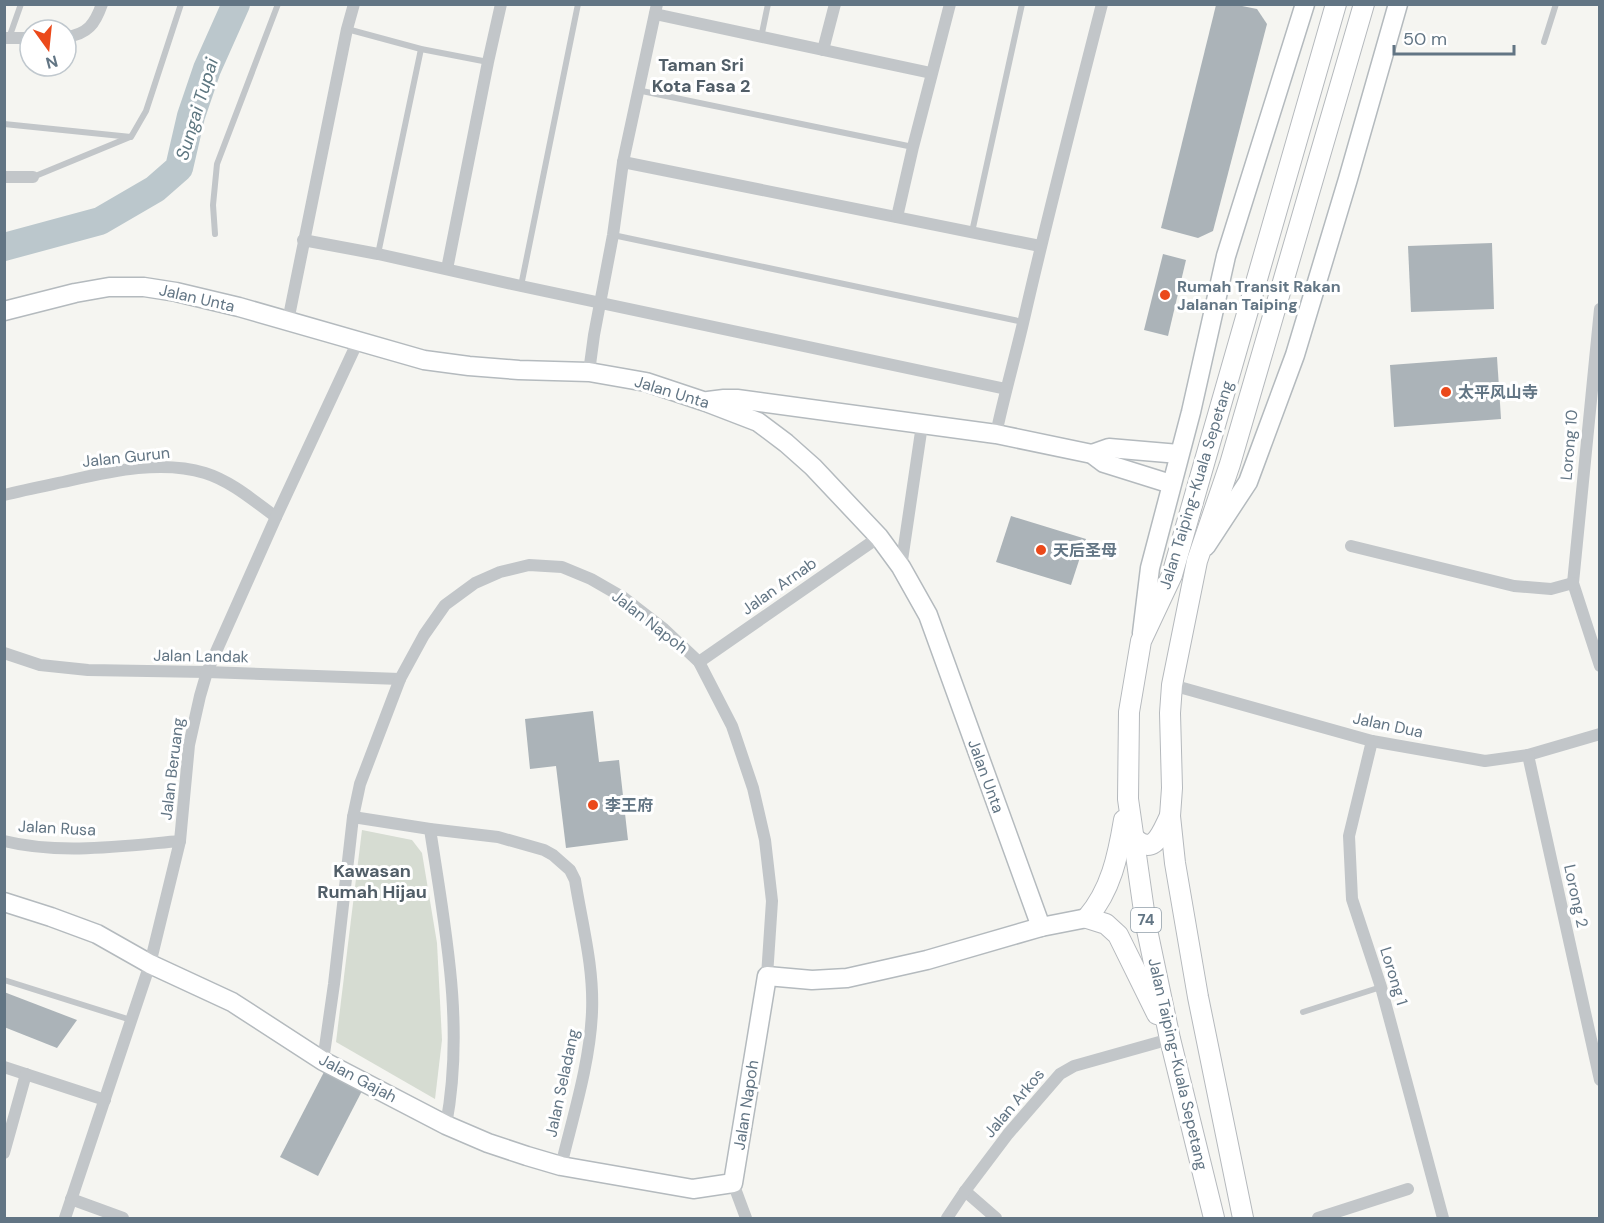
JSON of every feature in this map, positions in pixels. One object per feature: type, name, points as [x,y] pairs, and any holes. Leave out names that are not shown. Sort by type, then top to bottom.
[{"type":"main road","points":[[1141,641],[1150,568],[1191,412],[1226,256],[1305,4]]},
{"type":"main road","name":"Jalan Taiping-Kuala Sepetang","points":[[1214,1218],[1170,1039],[1146,926],[1128,799],[1129,712],[1141,641],[1172,575],[1336,4]]},
{"type":"main road","name":"Jalan Taiping-Kuala Sepetang","points":[[1243,1218],[1174,863],[1170,816],[1172,685],[1197,561],[1233,453],[1364,4]]},
{"type":"main road","points":[[1197,561],[1248,482],[1295,355],[1398,4]]},
{"type":"main road","name":"Jalan Unta","points":[[4,310],[110,287],[144,287],[176,292],[288,321],[424,360],[519,370],[589,372],[646,382],[758,422],[813,467],[879,537],[901,567],[928,615],[1041,927]]},
{"type":"main road","points":[[706,402],[737,399],[996,434],[1092,454],[1104,463],[1171,484]]},
{"type":"main road","points":[[758,422],[777,416],[813,410]]},
{"type":"main road","points":[[1092,454],[1109,448],[1179,454]]},
{"type":"main road","points":[[1087,918],[1106,891],[1120,843],[1128,799]]},
{"type":"main road","points":[[1132,836],[1139,843],[1150,845],[1160,837],[1170,816]]},
{"type":"main road","name":"Jalan Gajah","points":[[4,902],[97,933],[150,964],[232,1002],[323,1060],[446,1125],[498,1146],[561,1166],[693,1189],[733,1183]]},
{"type":"main road","points":[[767,976],[812,980],[847,978],[927,960],[1041,927],[1087,918],[1106,924],[1118,935],[1170,1039]]},
{"type":"main road","name":"Jalan Napoh","points":[[733,1183],[767,976]]},
{"type":"street","points":[[78,34],[96,19],[102,4]]},
{"type":"street","points":[[288,321],[346,29],[354,4]]},
{"type":"street","points":[[447,269],[501,4]]},
{"type":"street","points":[[823,50],[835,4]]},
{"type":"street","points":[[897,217],[912,147],[950,4]]},
{"type":"street","points":[[996,434],[1040,246],[1102,4]]},
{"type":"street","points":[[589,372],[614,235],[623,162],[656,9],[761,38],[931,74]]},
{"type":"street","points":[[623,162],[1040,246]]},
{"type":"street","points":[[4,177],[33,177]]},
{"type":"street","points":[[303,240],[378,254],[1006,389]]},
{"type":"street","name":"Lorong 10","points":[[1599,316],[1573,583],[1599,666]]},
{"type":"street","name":"Jalan Beruang","points":[[65,1218],[150,964],[180,841],[189,745],[207,672],[358,341]]},
{"type":"street","points":[[901,567],[922,425]]},
{"type":"street","name":"Jalan Gurun","points":[[4,495],[99,474],[152,467],[180,467],[207,474],[236,488],[276,517]]},
{"type":"street","name":"Jalan Arnab","points":[[699,662],[879,537]]},
{"type":"street","points":[[1351,546],[1514,586],[1551,590],[1573,583]]},
{"type":"street","name":"Jalan Napoh","points":[[323,1060],[353,817],[360,784],[400,679],[424,635],[445,605],[475,583],[500,572],[529,565],[562,567],[591,579],[624,598],[664,629],[699,662],[732,726],[753,788],[762,829],[772,901],[767,976]]},
{"type":"street","name":"Jalan Landak","points":[[4,653],[40,665],[88,670],[400,679]]},
{"type":"street","name":"Jalan Dua","points":[[1172,685],[1372,741],[1485,760],[1528,754],[1599,734]]},
{"type":"street","name":"Lorong 1","points":[[1372,741],[1349,836],[1352,899],[1381,987],[1443,1218]]},
{"type":"street","name":"Lorong 2","points":[[1528,754],[1599,1080]]},
{"type":"street","name":"Jalan Seladang","points":[[353,817],[498,837],[544,850],[570,870],[575,880],[589,954],[592,1010],[584,1069],[561,1166]]},
{"type":"street","points":[[430,829],[446,933],[455,1041],[450,1105],[446,1125]]},
{"type":"street","name":"Jalan Rusa","points":[[4,841],[80,849],[180,841]]},
{"type":"street","name":"Jalan Arkos","points":[[947,1218],[1008,1134],[1060,1074],[1074,1066],[1170,1039]]},
{"type":"street","points":[[4,1067],[105,1100]]},
{"type":"street","points":[[4,1153],[26,1074]]},
{"type":"street","name":"Jalan Napoh","points":[[733,1183],[746,1218]]},
{"type":"street","points":[[1318,1218],[1408,1189]]},
{"type":"street","points":[[965,1191],[996,1218]]},
{"type":"street","points":[[71,1199],[123,1218]]},
{"type":"lane","points":[[7,38],[21,4]]},
{"type":"lane","points":[[33,177],[131,137],[146,111],[182,4]]},
{"type":"lane","points":[[215,234],[213,205],[217,164],[278,4]]},
{"type":"lane","points":[[520,286],[578,4]]},
{"type":"lane","points":[[761,38],[768,4]]},
{"type":"lane","points":[[972,232],[1022,4]]},
{"type":"lane","points":[[1544,42],[1556,4]]},
{"type":"lane","points":[[346,29],[421,49],[488,62]]},
{"type":"lane","points":[[378,254],[421,49]]},
{"type":"lane","points":[[638,90],[912,147]]},
{"type":"lane","points":[[4,124],[131,137]]},
{"type":"lane","points":[[614,235],[1023,322]]},
{"type":"lane","points":[[4,980],[131,1020]]},
{"type":"lane","points":[[1304,1012],[1381,987]]},
{"type":"shaded area","points":[[362,830],[412,840],[422,853],[437,943],[442,1040],[435,1099],[336,1042]]},
{"type":"building","points":[[1216,5],[1237,5],[1257,9],[1267,24],[1213,231],[1198,238],[1161,228]]},
{"type":"building","points":[[1492,243],[1494,309],[1411,312],[1408,246]]},
{"type":"building","name":"Rumah Transit Rakan Jalanan Taiping","points":[[1163,254],[1186,260],[1168,336],[1144,330]]},
{"type":"building","name":"太平风山寺","points":[[1497,357],[1501,419],[1394,427],[1390,365]]},
{"type":"building","name":"天后圣母","points":[[1011,516],[1086,539],[1071,585],[996,562]]},
{"type":"building","name":"李王府","points":[[593,711],[599,762],[619,760],[628,840],[566,848],[556,766],[530,769],[525,719]]},
{"type":"building","points":[[4,992],[77,1020],[57,1048],[4,1027]]},
{"type":"building","points":[[325,1070],[363,1089],[318,1176],[280,1157]]},
{"type":"waterway","name":"Sungai Tupai","points":[[4,247],[100,221],[155,189],[179,168],[191,116],[207,69],[236,4]]},
{"type":"place","name":"Rumah Transit Rakan Jalanan Taiping","points":[[1165,295]]},
{"type":"place","name":"太平风山寺","points":[[1446,392]]},
{"type":"place","name":"天后圣母","points":[[1041,550]]},
{"type":"place","name":"李王府","points":[[593,805]]},
{"type":"district","name":"Taman Sri Kota Fasa 2","points":[[701,76]]},
{"type":"district","name":"Kawasan Rumah Hijau","points":[[372,881]]}]
